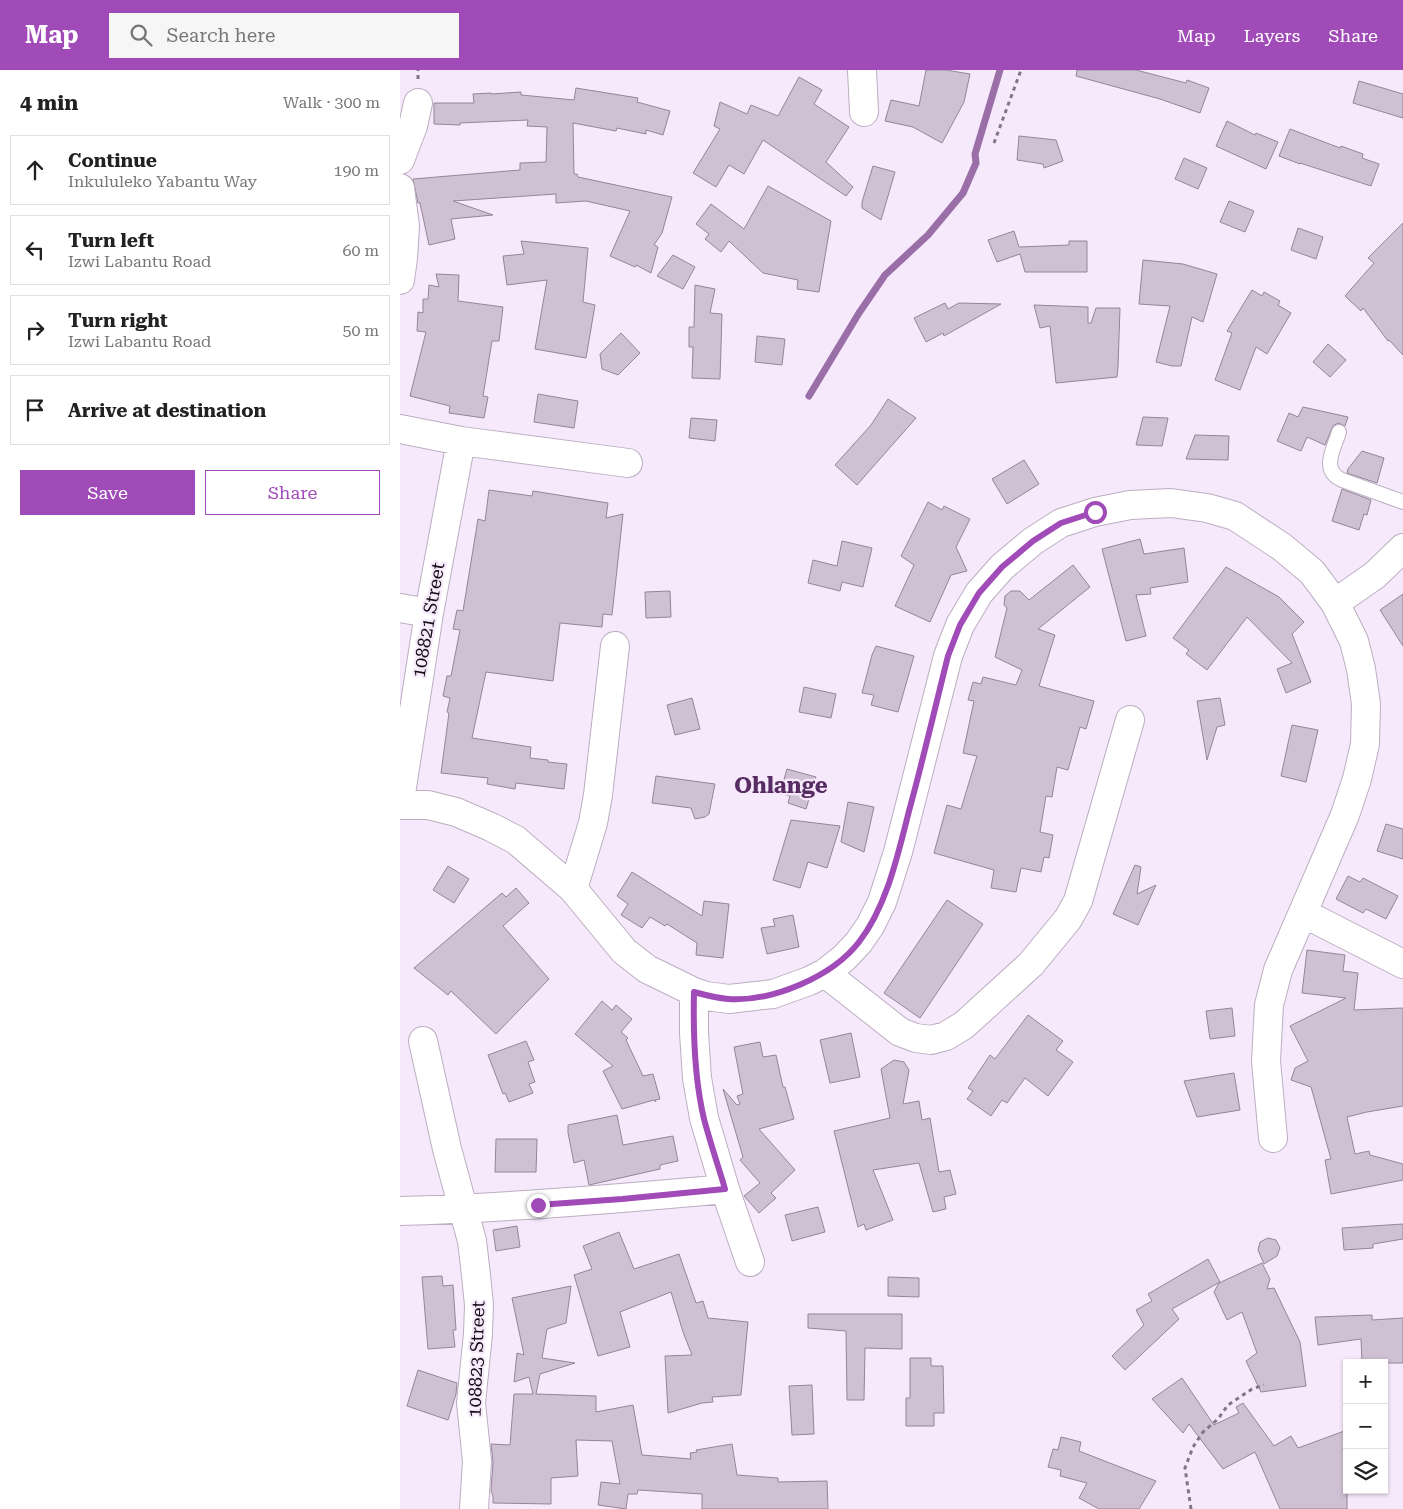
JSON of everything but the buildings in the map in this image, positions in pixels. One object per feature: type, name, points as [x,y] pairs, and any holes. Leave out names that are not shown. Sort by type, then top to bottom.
[{"type":"street","points":[[862,70],[864,112]]},
{"type":"street","points":[[400,160],[413,126],[418,103]]},
{"type":"street","points":[[400,188],[405,232],[400,280]]},
{"type":"street","points":[[400,429],[461,441],[628,463]]},
{"type":"street","name":"108821 Street","points":[[400,800],[428,613],[461,441]]},
{"type":"street","points":[[400,805],[428,805],[456,812],[516,840],[573,889],[624,950],[647,969],[694,992],[729,999],[773,994],[825,973],[844,958],[859,942],[870,926],[882,902],[901,842],[948,656],[960,625],[979,593],[1002,567],[1033,541],[1061,523],[1095,512],[1130,505],[1171,503],[1207,508],[1235,516],[1282,547],[1312,572],[1335,604],[1354,641],[1361,669],[1366,704],[1365,744],[1358,779],[1345,815],[1278,970],[1269,1005],[1266,1060],[1273,1138]]},
{"type":"street","points":[[1335,604],[1375,575],[1403,548]]},
{"type":"street","points":[[400,608],[428,613]]},
{"type":"street","points":[[573,889],[593,823],[598,795],[614,646]]},
{"type":"street","points":[[825,973],[900,1032],[916,1038],[931,1040],[946,1036],[964,1025],[1031,964],[1068,919],[1078,901],[1130,720]]},
{"type":"street","points":[[1303,913],[1403,964]]},
{"type":"street","points":[[694,992],[697,1078],[704,1118],[725,1189],[750,1262]]},
{"type":"street","name":"108823 Street","points":[[423,1040],[447,1149],[472,1241],[476,1275],[479,1305],[472,1402],[477,1461],[474,1509]]},
{"type":"street","points":[[400,1211],[463,1210],[622,1199],[725,1189]]},
{"type":"lane","points":[[1339,432],[1329,463],[1332,473],[1342,480],[1403,502]]},
{"type":"path","points":[[994,143],[1021,70]]},
{"type":"path","points":[[1191,1509],[1186,1468],[1193,1447],[1203,1432],[1218,1420],[1228,1405],[1252,1388],[1264,1385]]},
{"type":"waterway","points":[[809,396],[859,313],[885,275],[928,235],[963,193],[976,163],[975,154],[1000,70]]},
{"type":"district","name":"Ohlange","points":[[781,785]]},
{"type":"route","points":[[538,1205],[725,1189],[704,1118],[697,1078],[694,992],[706,996],[729,999],[773,994],[825,973],[844,958],[859,942],[870,926],[882,902],[898,852],[948,656],[960,625],[979,593],[1002,567],[1033,541],[1061,523],[1095,512]]}]
